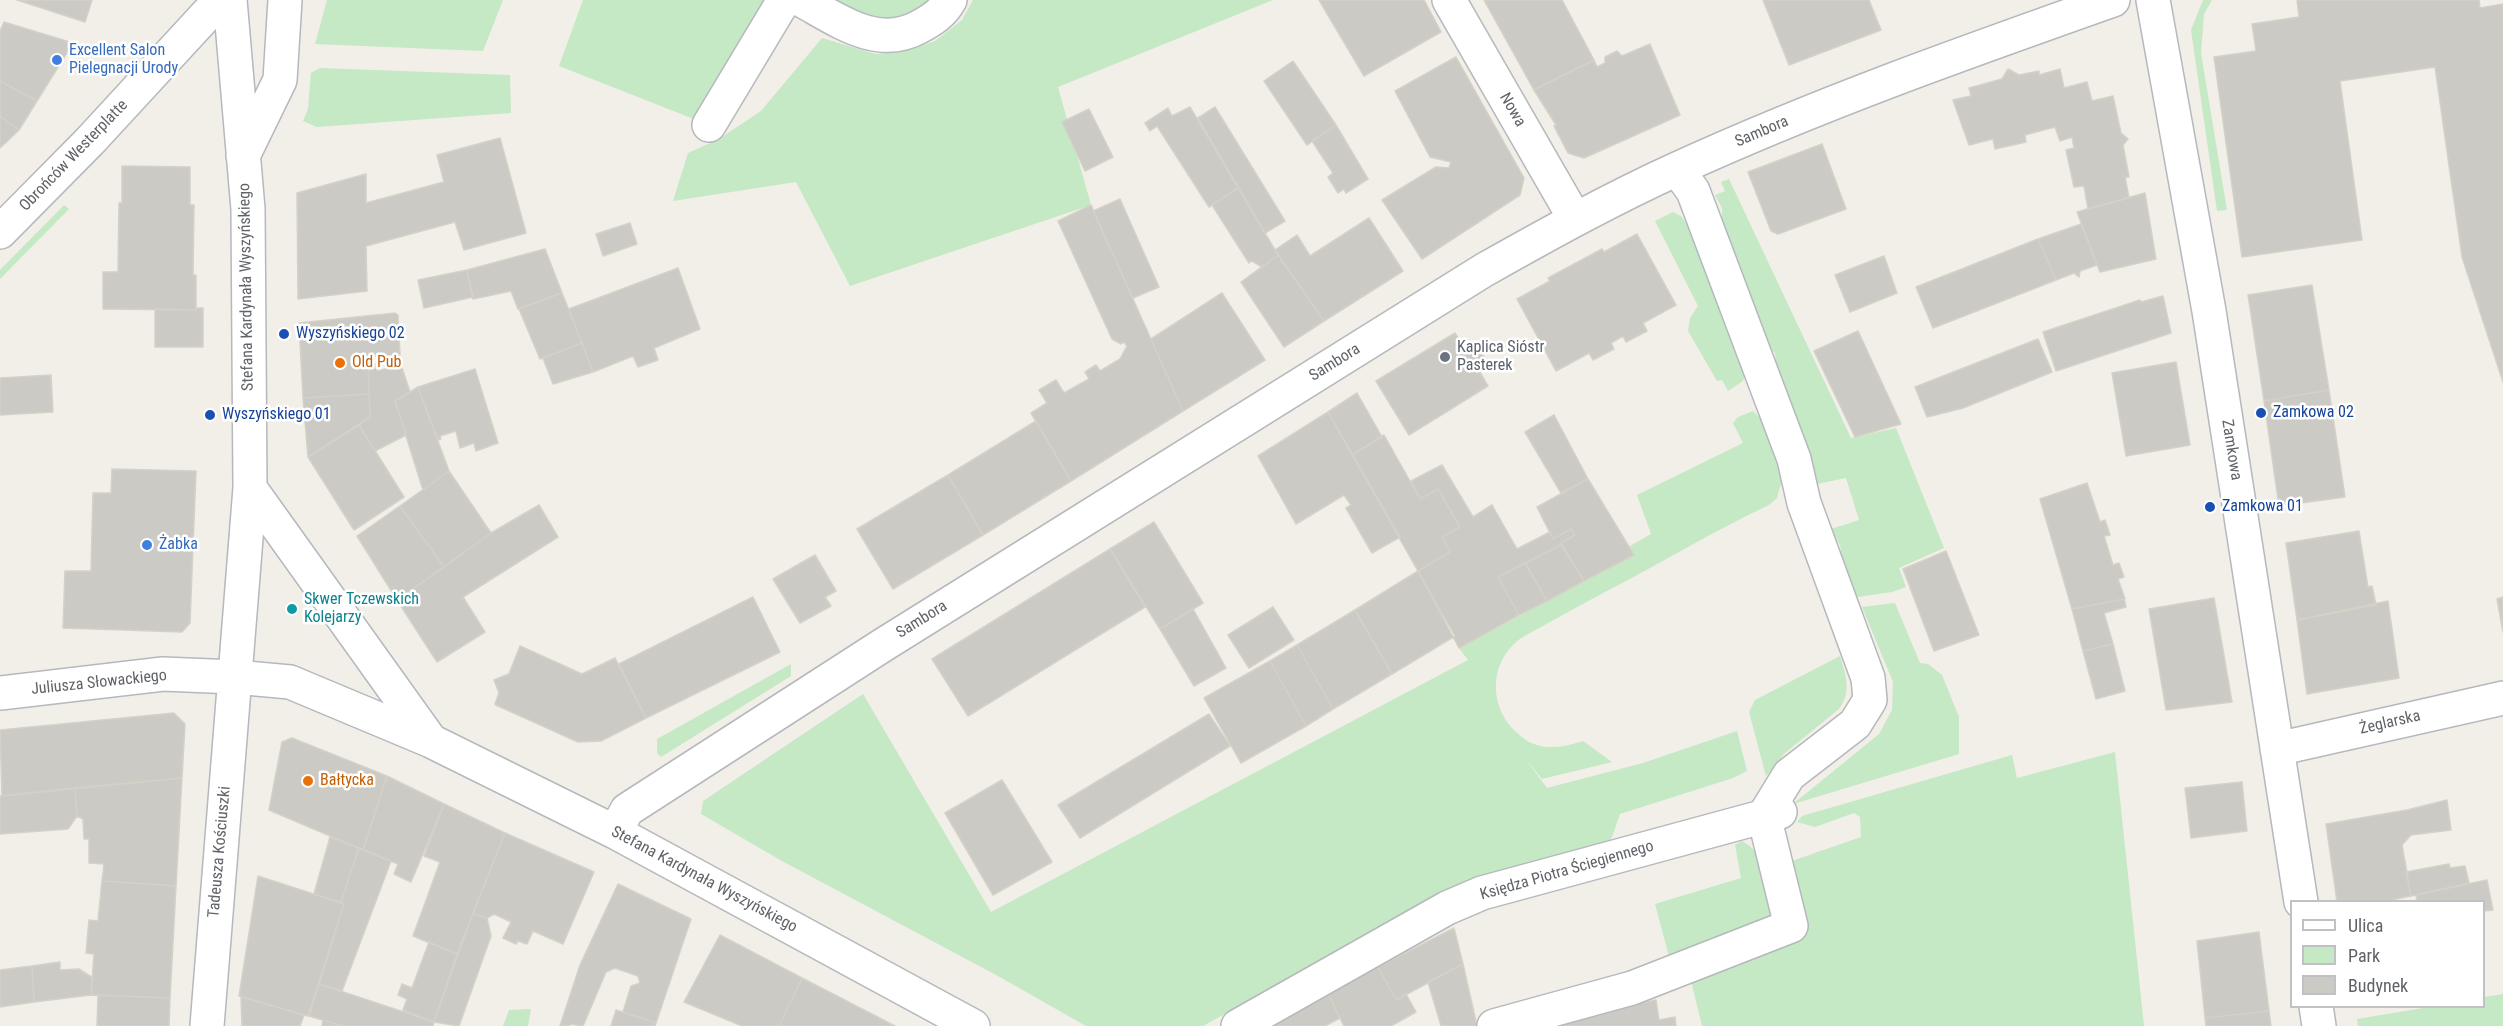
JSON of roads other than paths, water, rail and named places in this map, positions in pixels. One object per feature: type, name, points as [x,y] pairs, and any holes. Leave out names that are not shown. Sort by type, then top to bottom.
[{"type":"street","name":"Obrońców Westerplatte","points":[[0,232],[90,141],[220,0]]},
{"type":"street","name":"Stefana Kardynała Wyszyńskiego","points":[[230,0],[248,209],[250,488],[235,677],[290,682],[431,741],[615,832],[973,1026]]},
{"type":"street","points":[[243,158],[280,80],[285,0]]},
{"type":"street","points":[[709,125],[784,0]]},
{"type":"street","points":[[801,0],[857,31],[879,36],[905,35],[944,10],[950,0]]},
{"type":"street","name":"Nowa","points":[[1449,0],[1575,219]]},
{"type":"street","name":"Sambora","points":[[615,832],[627,810],[873,651],[1484,270],[1575,219],[1677,169],[1856,93],[2113,0]]},
{"type":"street","name":"Zamkowa","points":[[2153,0],[2209,311],[2301,900]]},
{"type":"street","points":[[1494,1026],[1632,988],[1791,926],[1772,814],[1789,775],[1855,724],[1870,700],[1868,678],[1804,503],[1794,459],[1693,191],[1677,169]]},
{"type":"street","name":"Stefana Kardynała Wyszyńskiego","points":[[250,488],[431,741]]},
{"type":"street","name":"Juliusza Słowackiego","points":[[0,693],[164,675],[235,677]]},
{"type":"street","name":"Tadeusza Kościuszki","points":[[207,1026],[235,677]]},
{"type":"street","name":"Żeglarska","points":[[2277,749],[2503,698]]},
{"type":"street","name":"Księdza Piotra Ściegiennego","points":[[1238,1026],[1448,908],[1482,893],[1772,814]]},
{"type":"street","points":[[2316,1008],[2319,1026]]},
{"type":"place","name":"Excellent Salon Pielegnacji Urody","points":[[57,60]]},
{"type":"place","name":"Wyszyńskiego 02","points":[[284,334]]},
{"type":"place","name":"Kaplica Sióstr Pasterek","points":[[1445,357]]},
{"type":"place","name":"Old Pub","points":[[340,363]]},
{"type":"place","name":"Zamkowa 02","points":[[2261,413]]},
{"type":"place","name":"Wyszyńskiego 01","points":[[210,415]]},
{"type":"place","name":"Zamkowa 01","points":[[2210,507]]},
{"type":"place","name":"Żabka","points":[[147,545]]},
{"type":"place","name":"Skwer Tczewskich Kolejarzy","points":[[292,609]]},
{"type":"place","name":"Bałtycka","points":[[308,781]]}]
